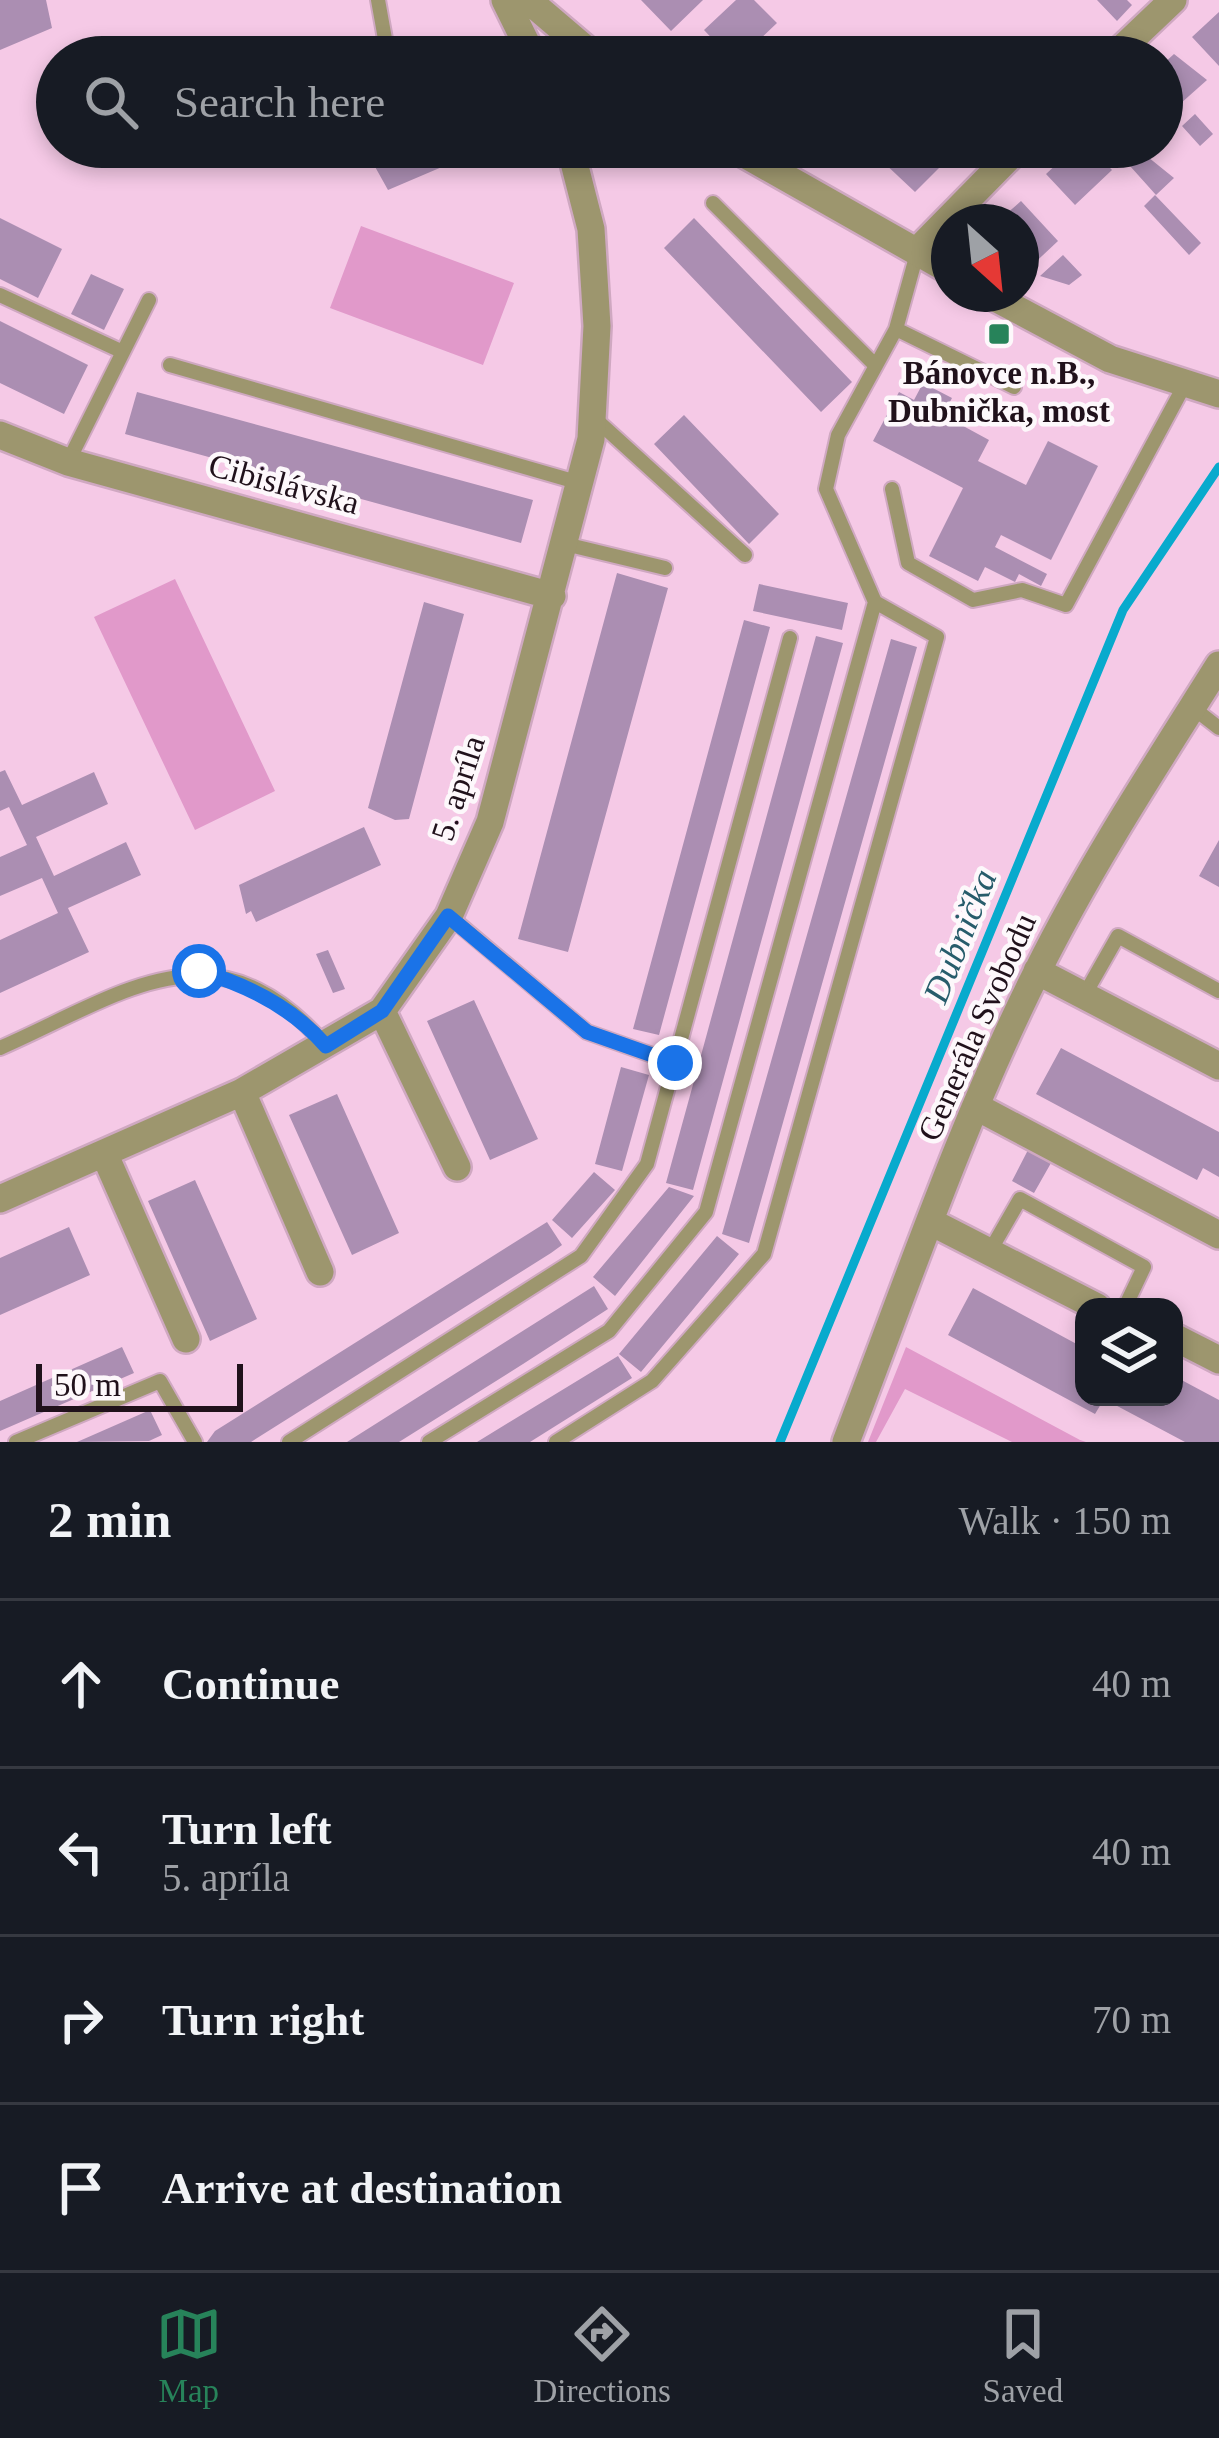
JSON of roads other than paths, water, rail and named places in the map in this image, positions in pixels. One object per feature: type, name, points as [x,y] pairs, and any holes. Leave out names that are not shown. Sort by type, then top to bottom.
[{"type":"street","points":[[506,0],[523,36]]},
{"type":"street","points":[[528,0],[568,36]]},
{"type":"street","points":[[1135,36],[1173,0]]},
{"type":"street","name":"5. apríla","points":[[0,1199],[242,1092],[326,1046],[390,1002],[448,916],[490,822],[552,596],[592,416],[597,326],[591,229],[575,168]]},
{"type":"street","points":[[770,168],[931,259]]},
{"type":"street","points":[[917,250],[998,168]]},
{"type":"street","points":[[1022,312],[1110,359],[1219,394]]},
{"type":"street","name":"Cibislávska","points":[[0,435],[68,462],[552,596]]},
{"type":"street","name":"Generála Svobodu","points":[[846,1442],[976,1107],[1037,971],[1107,841],[1219,664]]},
{"type":"street","points":[[1037,971],[1219,1066]]},
{"type":"street","points":[[390,1002],[457,1167]]},
{"type":"street","points":[[242,1092],[320,1272]]},
{"type":"street","points":[[976,1107],[1219,1235]]},
{"type":"street","points":[[104,1153],[186,1339]]},
{"type":"street","points":[[931,1222],[1080,1298]]},
{"type":"street","points":[[1183,1342],[1219,1360]]},
{"type":"lane","points":[[378,0],[384,36]]},
{"type":"lane","points":[[713,203],[875,365]]},
{"type":"lane","points":[[556,1442],[652,1381],[764,1254],[938,637],[875,602],[826,489],[838,434],[896,329],[917,250]]},
{"type":"lane","points":[[0,295],[123,352]]},
{"type":"lane","points":[[68,462],[149,300]]},
{"type":"lane","points":[[896,329],[1014,387]]},
{"type":"lane","points":[[170,365],[580,483]]},
{"type":"lane","points":[[892,489],[908,563],[974,600],[1022,590],[1066,605],[1184,386]]},
{"type":"lane","points":[[592,416],[745,555]]},
{"type":"lane","points":[[565,544],[664,568]]},
{"type":"lane","points":[[429,1442],[609,1330],[706,1212],[875,602]]},
{"type":"lane","points":[[289,1442],[581,1256],[647,1164],[790,638]]},
{"type":"lane","points":[[1192,707],[1219,728]]},
{"type":"lane","points":[[448,916],[587,1032],[675,1063]]},
{"type":"lane","points":[[1085,994],[1118,936],[1219,991]]},
{"type":"lane","points":[[0,1048],[160,977],[199,971],[243,984],[307,1023],[326,1046]]},
{"type":"lane","points":[[990,1251],[1020,1199],[1144,1268],[1129,1298]]},
{"type":"lane","points":[[16,1442],[160,1382],[195,1442]]},
{"type":"waterway","name":"Dubnička","points":[[780,1442],[1123,610],[1219,467]]},
{"type":"place","name":"Bánovce n.B., Dubnička, most","points":[[999,334]]}]
